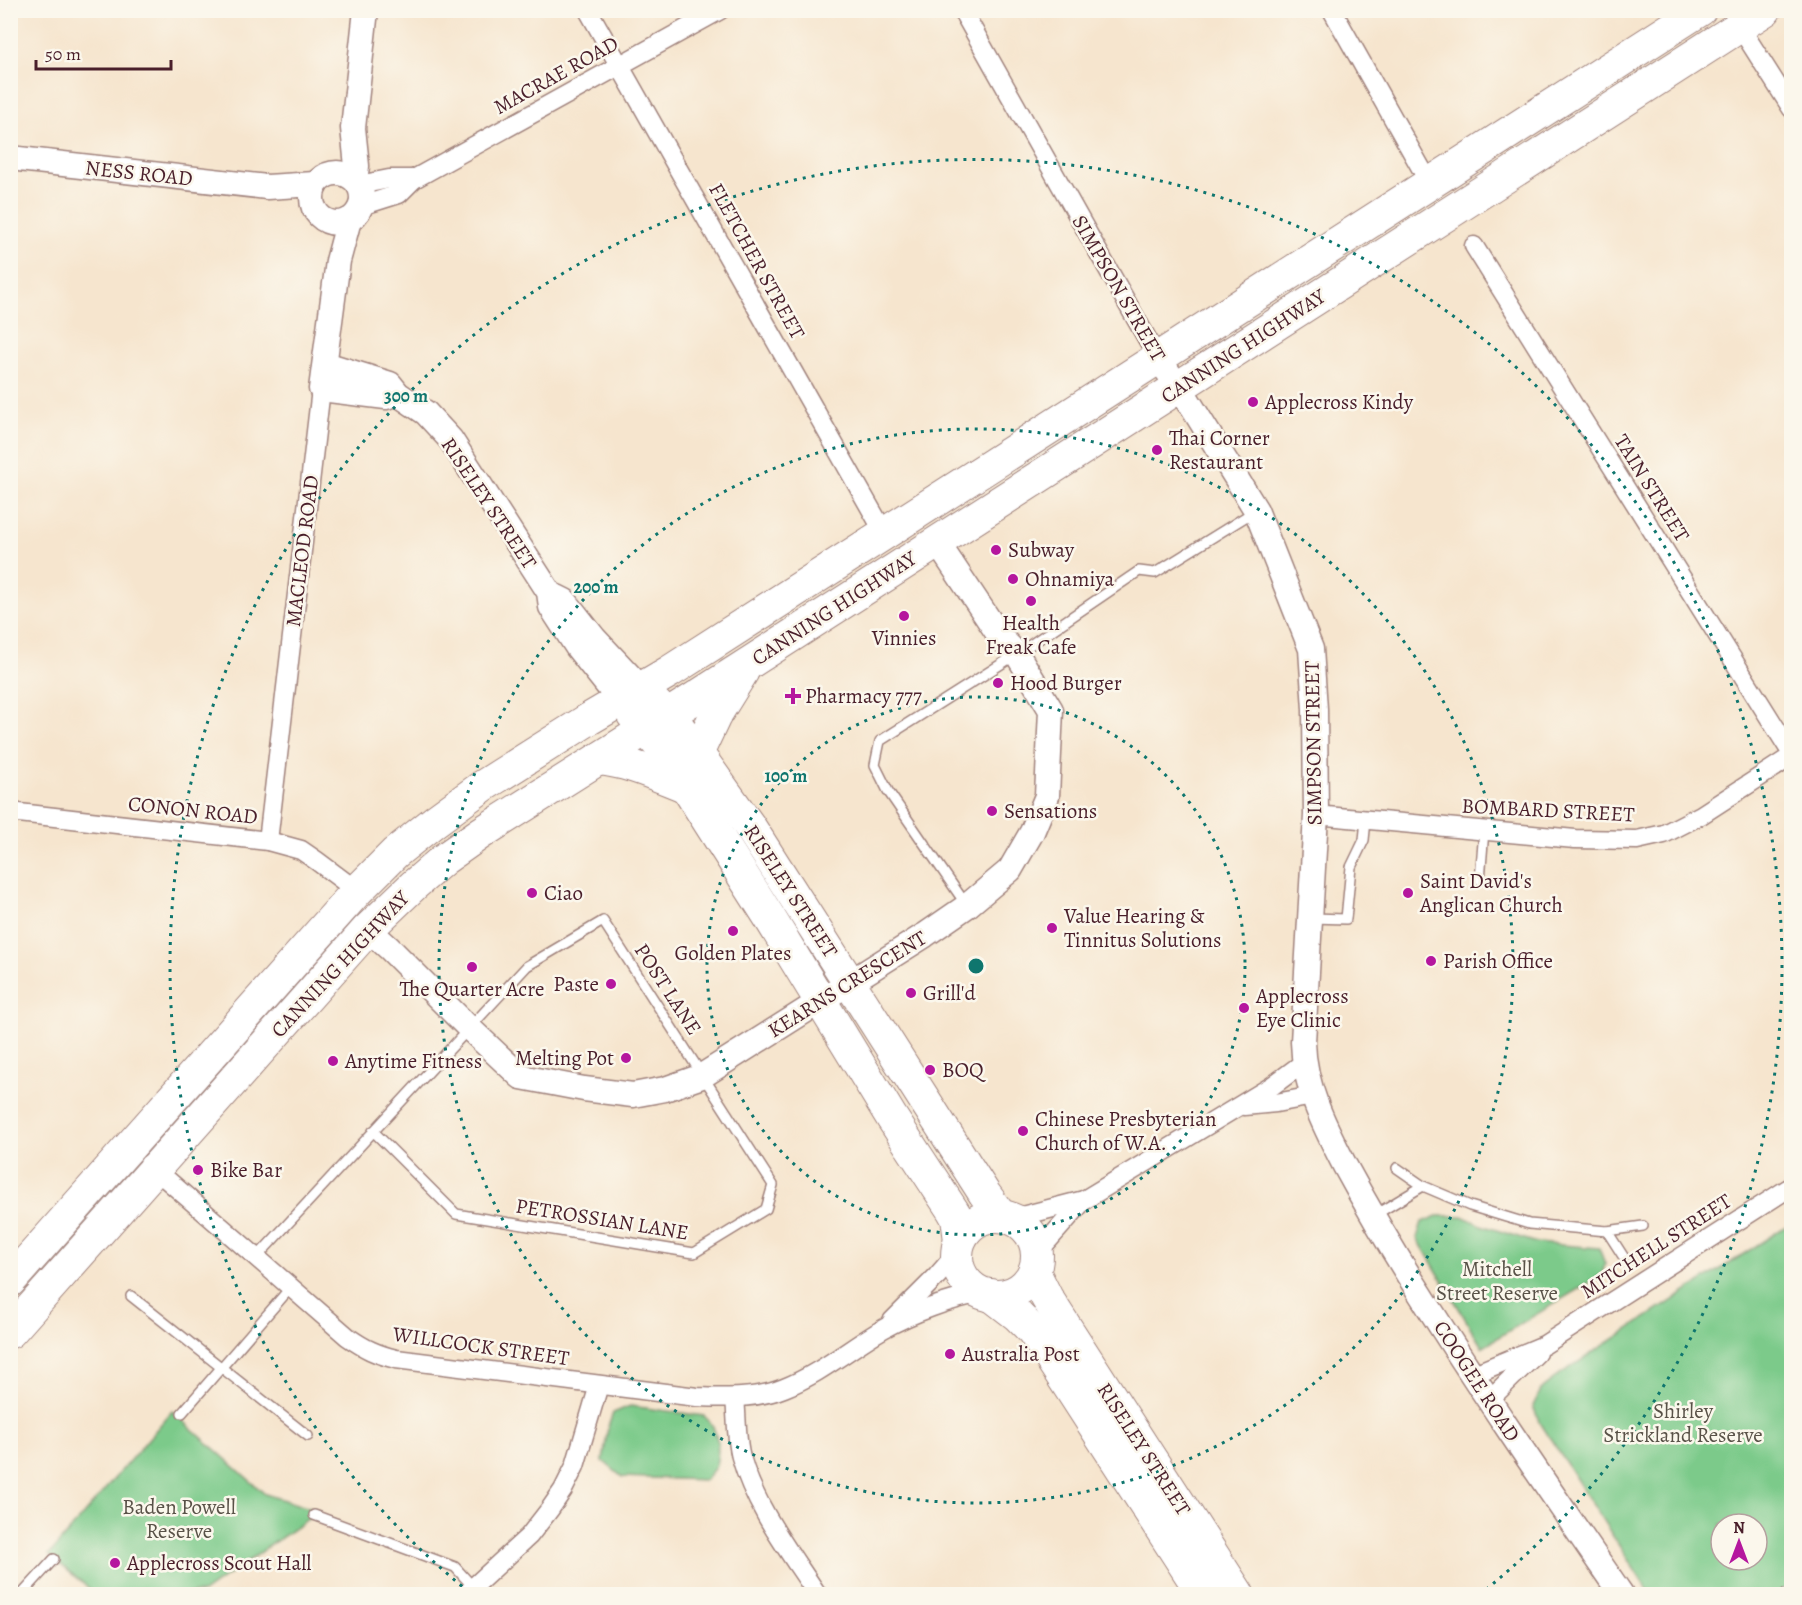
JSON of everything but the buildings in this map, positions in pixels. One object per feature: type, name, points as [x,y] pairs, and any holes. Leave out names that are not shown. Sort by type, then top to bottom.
[{"type":"highway","name":"CANNING HIGHWAY","points":[[10,1281],[357,891],[395,854],[435,821],[483,786],[588,719],[669,672],[1700,10]]},
{"type":"highway","name":"CANNING HIGHWAY","points":[[10,1332],[368,929],[444,859],[481,833],[1752,19]]},
{"type":"highway","points":[[698,752],[715,716],[746,665]]},
{"type":"highway","name":"RISELEY STREET","points":[[631,694],[657,722],[680,729],[698,752],[750,827],[984,1193],[1005,1218],[1015,1220],[1025,1227],[1033,1239],[1036,1262],[1047,1298],[1238,1594]]},
{"type":"highway","name":"RISELEY STREET","points":[[657,722],[661,747],[892,1118],[957,1218],[959,1246],[957,1262],[963,1277],[974,1288],[987,1294],[1017,1315],[1033,1331],[1203,1594]]},
{"type":"highway","points":[[599,759],[634,766],[685,786]]},
{"type":"highway","points":[[959,1246],[970,1227],[983,1219],[1005,1218]]},
{"type":"highway","points":[[987,1294],[1007,1295],[1025,1285],[1036,1262]]},
{"type":"street","name":"MACLEOD ROAD","points":[[268,841],[338,261],[356,198],[357,166],[352,128],[366,10]]},
{"type":"street","name":"FLETCHER STREET","points":[[588,10],[885,534]]},
{"type":"street","name":"MACRAE ROAD","points":[[356,198],[389,179],[414,179],[720,10]]},
{"type":"street","name":"SIMPSON STREET","points":[[962,10],[1158,358],[1256,510],[1311,649],[1315,709],[1316,815],[1303,1063],[1313,1096]]},
{"type":"street","points":[[1332,10],[1430,184]]},
{"type":"street","points":[[1752,19],[1791,109]]},
{"type":"street","name":"MACLEOD ROAD","points":[[338,261],[320,197],[352,128]]},
{"type":"street","name":"NESS ROAD","points":[[10,158],[267,187],[320,197]]},
{"type":"street","points":[[333,172],[349,175],[356,198],[337,224],[320,197],[333,172]]},
{"type":"street","name":"TAIN STREET","points":[[1474,246],[1791,755]]},
{"type":"street","name":"RISELEY STREET","points":[[325,364],[390,384],[398,393],[426,413],[451,440],[549,592],[565,601],[612,658],[631,694]]},
{"type":"street","points":[[321,389],[386,397],[398,393]]},
{"type":"street","name":"KEARNS CRESCENT","points":[[368,929],[521,1077],[584,1089],[633,1095],[665,1089],[702,1076],[967,906],[1010,870],[1032,832],[1047,796],[1051,710],[1017,654],[1001,638],[937,542]]},
{"type":"street","name":"BOMBARD STREET","points":[[1316,815],[1484,831],[1637,840],[1664,834],[1701,815],[1791,755]]},
{"type":"street","name":"CONON ROAD","points":[[10,812],[268,841],[301,850],[357,891]]},
{"type":"street","points":[[1005,1218],[1084,1200],[1272,1086],[1303,1063]]},
{"type":"street","points":[[1238,1106],[1276,1103],[1313,1096]]},
{"type":"street","name":"COOGEE ROAD","points":[[1313,1096],[1327,1131],[1372,1216],[1488,1401],[1621,1594]]},
{"type":"street","name":"WILLCOCK STREET","points":[[130,1147],[348,1337],[377,1355],[396,1359],[697,1397],[735,1398],[783,1388],[808,1377],[884,1328],[958,1298],[987,1294]]},
{"type":"street","name":"MITCHELL STREET","points":[[1472,1375],[1544,1345],[1791,1186]]},
{"type":"street","points":[[1036,1262],[1084,1200]]},
{"type":"street","name":"WILLCOCK STREET","points":[[884,1328],[937,1276],[959,1246]]},
{"type":"street","name":"MITCHELL STREET","points":[[1488,1401],[1544,1345]]},
{"type":"street","points":[[470,1591],[529,1536],[563,1490],[575,1466],[599,1385]]},
{"type":"street","points":[[735,1398],[741,1455],[748,1478],[762,1508],[816,1594]]},
{"type":"lane","points":[[967,906],[888,791],[875,765],[880,741],[1017,654],[1139,571],[1155,573],[1256,510]]},
{"type":"lane","points":[[1309,918],[1346,919],[1351,867],[1364,840],[1366,820]]},
{"type":"lane","points":[[1480,880],[1484,831]]},
{"type":"lane","name":"POST LANE","points":[[468,1027],[527,966],[603,921],[702,1076]]},
{"type":"lane","points":[[257,1257],[468,1027]]},
{"type":"lane","name":"PETROSSIAN LANE","points":[[373,1131],[456,1214],[694,1253],[766,1209],[772,1185],[702,1076]]},
{"type":"lane","name":"MITCHELL STREET","points":[[1397,1168],[1424,1186],[1470,1206],[1528,1224],[1607,1231],[1643,1226]]},
{"type":"lane","points":[[1372,1216],[1424,1186]]},
{"type":"lane","name":"MITCHELL STREET","points":[[1607,1231],[1623,1256]]},
{"type":"lane","points":[[182,1413],[292,1286]]},
{"type":"lane","points":[[131,1296],[308,1436]]},
{"type":"lane","points":[[314,1515],[454,1567],[470,1591]]},
{"type":"lane","points":[[22,1594],[54,1559]]},
{"type":"lane","points":[[1786,1594],[1791,1592]]},
{"type":"green space","name":"Mitchell Street Reserve","points":[[1437,1216],[1462,1216],[1481,1225],[1537,1243],[1599,1248],[1605,1264],[1602,1275],[1482,1347],[1417,1238],[1422,1222]]},
{"type":"green space","name":"Shirley Strickland Reserve","points":[[1791,1223],[1791,1594],[1650,1594],[1539,1421],[1533,1406],[1542,1388]]},
{"type":"green space","points":[[630,1406],[704,1416],[715,1432],[718,1452],[716,1465],[705,1480],[622,1477],[603,1461],[608,1427],[613,1413]]},
{"type":"green space","name":"Baden Powell Reserve","points":[[172,1411],[265,1494],[319,1511],[203,1593],[96,1594],[49,1555]]},
{"type":"place","name":"Applecross Kindy","points":[[1253,402]]},
{"type":"place","name":"Thai Corner Restaurant","points":[[1157,450]]},
{"type":"place","name":"Subway","points":[[996,550]]},
{"type":"place","name":"Ohnamiya","points":[[1013,579]]},
{"type":"place","name":"Health Freak Cafe","points":[[1031,601]]},
{"type":"place","name":"Vinnies","points":[[904,616]]},
{"type":"place","name":"Hood Burger","points":[[998,683]]},
{"type":"place","name":"Pharmacy 777","points":[[793,696]]},
{"type":"place","name":"Sensations","points":[[992,811]]},
{"type":"place","name":"Ciao","points":[[532,893]]},
{"type":"place","name":"Saint David's Anglican Church","points":[[1408,893]]},
{"type":"place","name":"Value Hearing & Tinnitus Solutions","points":[[1052,928]]},
{"type":"place","name":"Golden Plates","points":[[733,931]]},
{"type":"place","name":"Parish Office","points":[[1431,961]]},
{"type":"place","name":"The Quarter Acre","points":[[472,967]]},
{"type":"place","name":"Paste","points":[[611,984]]},
{"type":"place","name":"Grill'd","points":[[911,993]]},
{"type":"place","name":"Applecross Eye Clinic","points":[[1244,1008]]},
{"type":"place","name":"Melting Pot","points":[[626,1058]]},
{"type":"place","name":"Anytime Fitness","points":[[333,1061]]},
{"type":"place","name":"BOQ","points":[[930,1070]]},
{"type":"place","name":"Chinese Presbyterian Church of W.A.","points":[[1023,1131]]},
{"type":"place","name":"Bike Bar","points":[[198,1170]]},
{"type":"place","name":"Australia Post","points":[[950,1354]]},
{"type":"place","name":"Applecross Scout Hall","points":[[115,1563]]}]
